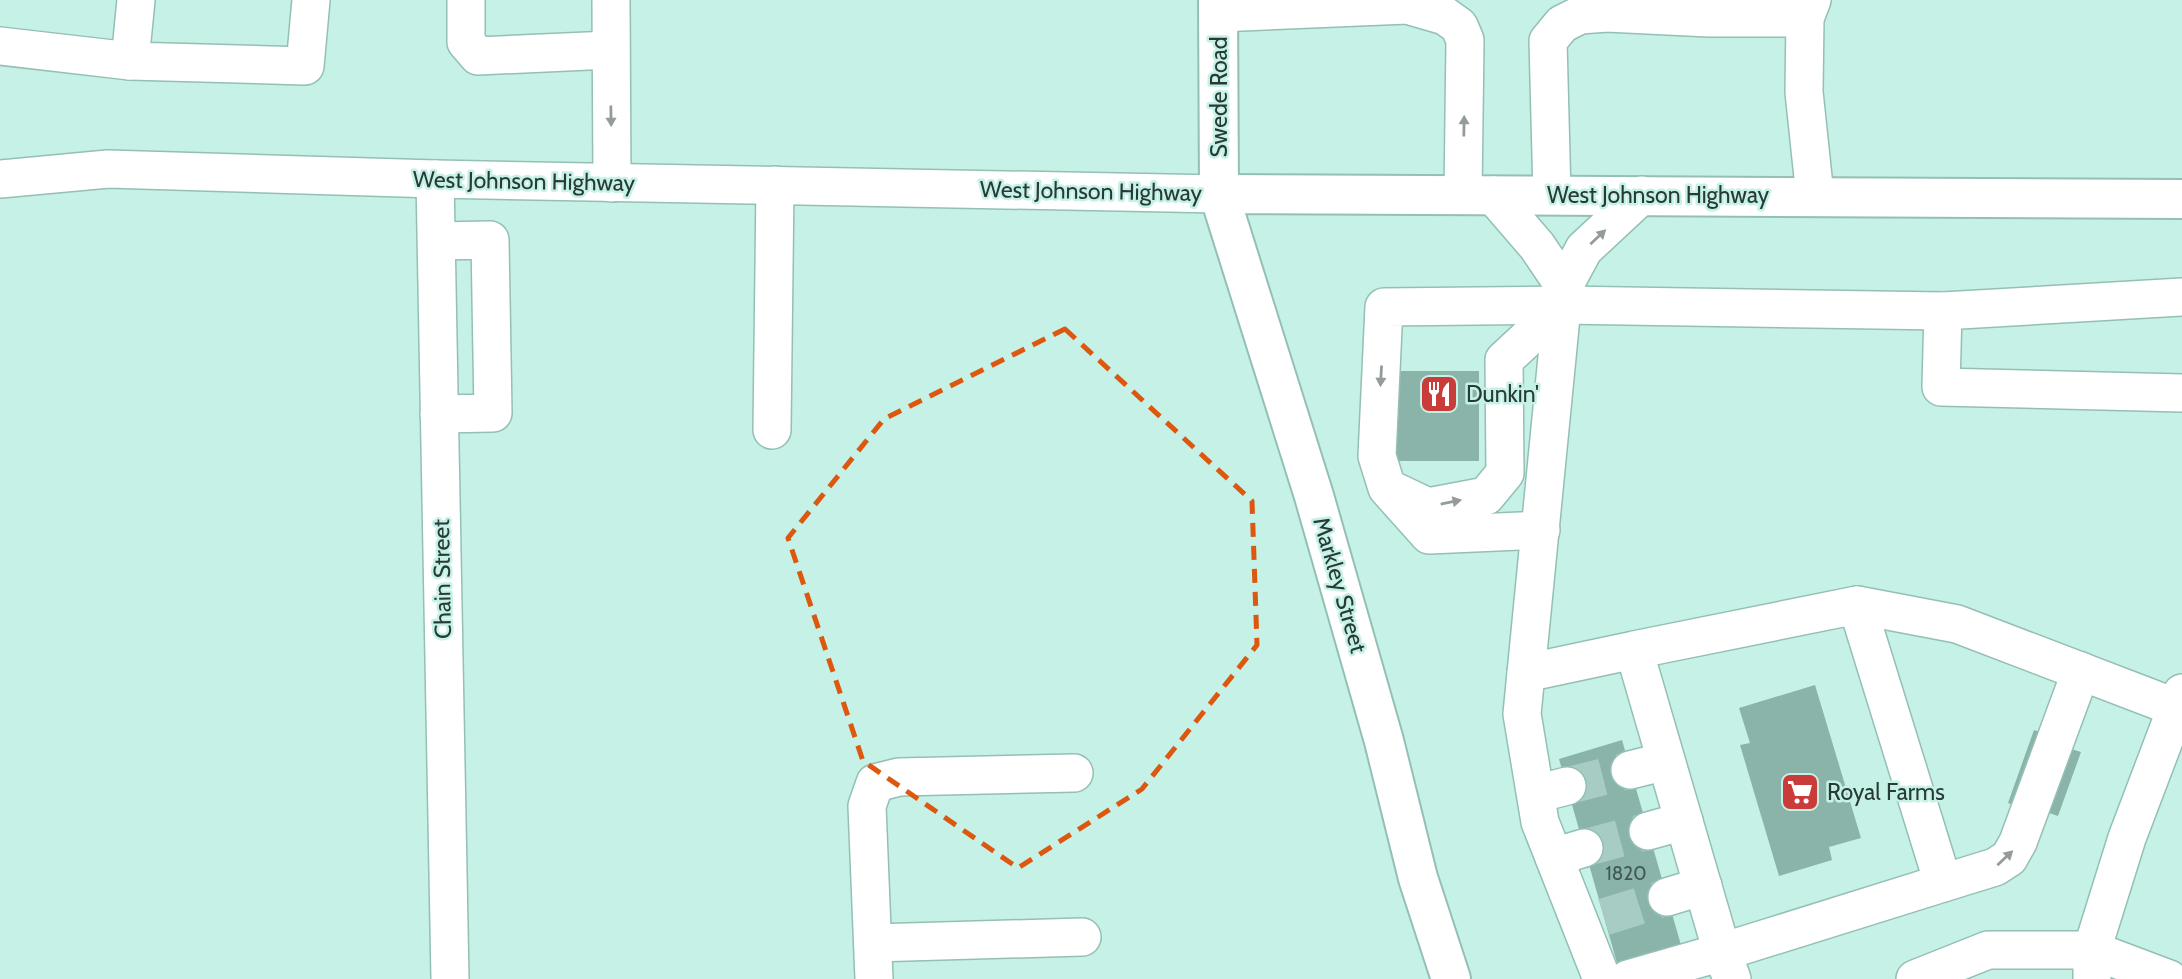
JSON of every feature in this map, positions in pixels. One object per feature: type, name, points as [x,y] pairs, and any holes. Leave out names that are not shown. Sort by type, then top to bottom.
[{"type":"main road","name":"Swede Road","points":[[1218,6],[1219,194]]},
{"type":"main road","name":"West Johnson Highway","points":[[1219,194],[2182,199]]},
{"type":"main road","name":"Markley Street","points":[[1219,194],[1314,496],[1384,741],[1418,878],[1451,979]]},
{"type":"street","points":[[130,61],[136,0]]},
{"type":"street","points":[[0,46],[130,61],[305,66],[311,0]]},
{"type":"street","points":[[466,0],[466,42],[478,56],[610,50]]},
{"type":"street","points":[[611,0],[612,183]]},
{"type":"street","points":[[1218,6],[1406,5],[1445,16],[1459,26],[1465,40],[1478,195],[1537,246],[1563,295],[1522,714],[1551,790],[1540,822],[1569,852],[1593,921],[1602,979]]},
{"type":"street","points":[[1552,195],[1548,41],[1562,24],[1580,15],[1607,13],[1709,18],[1809,9],[1804,92],[1815,196]]},
{"type":"street","name":"West Johnson Highway","points":[[0,179],[108,169],[612,183],[1219,194]]},
{"type":"street","name":"Chain Street","points":[[435,179],[450,979]]},
{"type":"street","points":[[772,429],[775,185]]},
{"type":"street","points":[[1387,488],[1428,507],[1486,496],[1505,473],[1504,360],[1563,295],[1584,249],[1642,195]]},
{"type":"street","points":[[437,241],[490,240],[493,400],[493,413],[439,414]]},
{"type":"street","points":[[1541,530],[1429,535],[1387,488],[1377,456],[1384,307],[1563,295],[1943,312],[2182,298]]},
{"type":"street","points":[[1943,312],[1941,387],[2182,393]]},
{"type":"street","points":[[1526,673],[1857,605],[1957,624],[2081,671],[2181,704],[2127,838],[2092,965]]},
{"type":"street","points":[[1857,605],[1943,883]]},
{"type":"street","points":[[1634,650],[1727,965]]},
{"type":"street","points":[[1628,979],[1727,965],[1943,883],[1995,867],[2009,858],[2018,842],[2081,671]]},
{"type":"street","points":[[1630,770],[1666,761]]},
{"type":"street","points":[[874,979],[867,806],[875,783],[899,777],[1074,772]]},
{"type":"street","points":[[1648,831],[1684,821]]},
{"type":"street","points":[[1667,897],[1703,886]]},
{"type":"street","points":[[873,943],[1082,937]]},
{"type":"street","points":[[1915,979],[1988,950],[2169,979]]},
{"type":"highlighted area","points":[[1065,329],[1252,501],[1257,645],[1142,789],[1018,868],[863,761],[788,538],[884,419]]},
{"type":"building","name":"Dunkin'","points":[[1399,371],[1479,371],[1479,461],[1383,461],[1383,417],[1399,417]]},
{"type":"building","name":"Royal Farms","points":[[1815,685],[1861,838],[1829,847],[1832,860],[1779,876],[1740,745],[1750,743],[1739,708]]},
{"type":"building","points":[[2034,730],[2067,742],[2065,747],[2081,752],[2058,816],[2043,811],[2041,815],[2008,803]]},
{"type":"building","points":[[1622,740],[1681,945],[1617,963],[1559,759]]},
{"type":"tunnel","points":[[1567,786],[1630,770]]},
{"type":"tunnel","points":[[1584,848],[1648,831]]},
{"type":"tunnel","points":[[1604,917],[1667,897]]},
{"type":"place","name":"Dunkin'","points":[[1439,394]]},
{"type":"place","name":"Royal Farms","points":[[1800,792]]}]
